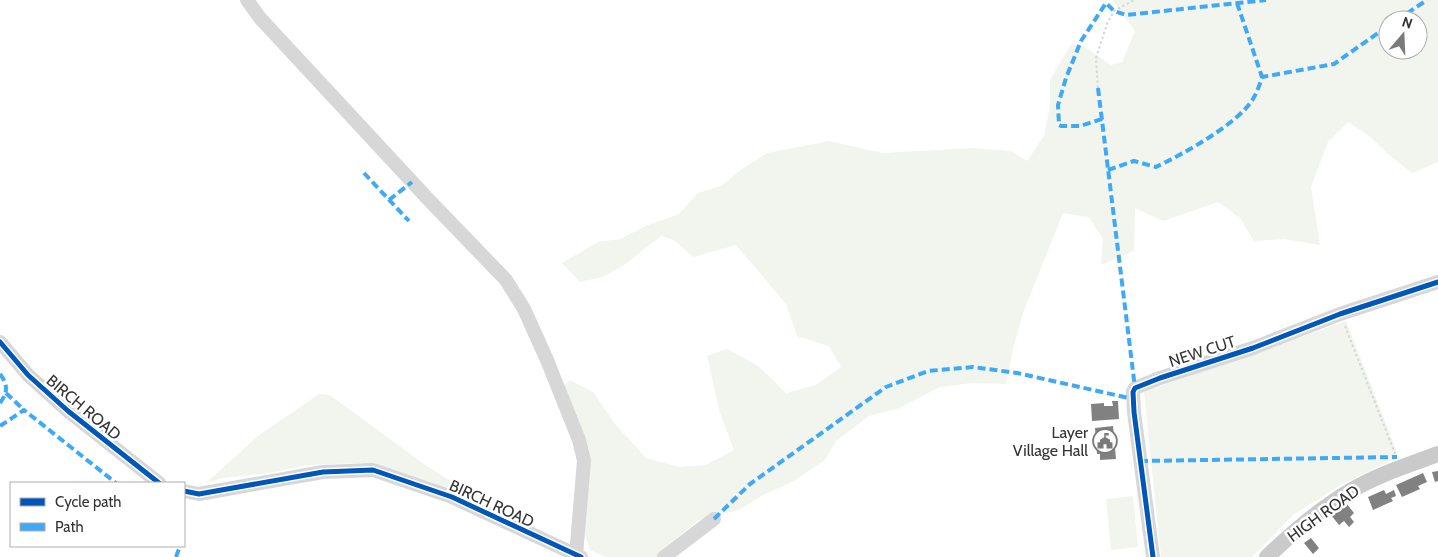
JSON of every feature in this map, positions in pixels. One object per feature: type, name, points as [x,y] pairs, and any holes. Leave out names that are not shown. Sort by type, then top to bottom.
[{"type":"main road","name":"HIGH ROAD","points":[[1267,557],[1302,525],[1335,501],[1373,479],[1438,454]]},
{"type":"street","points":[[246,0],[260,18],[514,290],[547,360],[579,440],[584,461],[579,556]]},
{"type":"street","name":"NEW CUT","points":[[1153,557],[1134,412],[1133,392],[1135,388],[1152,380],[1253,348],[1340,314],[1438,282]]},
{"type":"street","name":"BIRCH ROAD","points":[[0,342],[28,375],[68,411],[159,482]]},
{"type":"street","name":"BIRCH ROAD","points":[[185,491],[199,494],[323,472],[374,470],[452,496],[579,556]]},
{"type":"street","points":[[664,557],[714,519]]},
{"type":"path","points":[[1098,88],[1096,58],[1108,24],[1114,11],[1134,0]]},
{"type":"path","points":[[1340,314],[1401,468]]},
{"type":"shaded area","points":[[1112,0],[1438,0],[1438,162],[1412,173],[1389,155],[1372,138],[1348,122],[1328,142],[1311,187],[1320,245],[1284,239],[1254,241],[1240,218],[1218,202],[1163,221],[1135,208],[1134,251],[1101,265],[1103,239],[1089,217],[1063,213],[1024,310],[1006,384],[972,383],[940,387],[897,409],[869,416],[836,441],[825,460],[794,481],[761,496],[739,510],[699,520],[660,551],[657,557],[605,557],[590,550],[580,519],[585,472],[555,395],[570,380],[593,392],[616,425],[646,458],[679,467],[706,465],[734,450],[719,410],[707,356],[727,349],[757,365],[786,393],[816,385],[841,367],[829,346],[797,336],[786,304],[736,245],[693,257],[674,240],[661,236],[623,266],[602,277],[580,282],[562,263],[598,242],[620,239],[648,225],[679,214],[698,193],[721,186],[742,169],[767,153],[829,141],[882,153],[972,148],[1011,151],[1027,161],[1044,136],[1050,105],[1050,80],[1071,44],[1084,46],[1111,65],[1122,62],[1135,31]]},
{"type":"shaded area","points":[[1346,321],[1399,457],[1342,484],[1293,515],[1252,557],[1161,557],[1144,392]]},
{"type":"shaded area","points":[[319,394],[330,395],[428,467],[473,494],[360,463],[306,465],[270,473],[222,478],[206,483],[259,435]]},
{"type":"shaded area","points":[[1133,496],[1138,547],[1111,550],[1106,499]]},
{"type":"building","points":[[1112,401],[1118,401],[1119,419],[1092,421],[1091,404],[1104,403],[1104,406],[1113,406]]},
{"type":"building","name":"Layer Village Hall","points":[[1113,426],[1116,459],[1100,460],[1100,454],[1097,454],[1095,428]]},
{"type":"building","points":[[1438,471],[1438,481],[1435,482],[1432,472]]},
{"type":"building","points":[[1423,473],[1427,482],[1418,486],[1420,489],[1402,497],[1396,485]]},
{"type":"building","points":[[1384,490],[1386,494],[1394,490],[1396,496],[1391,498],[1393,501],[1373,510],[1368,497]]},
{"type":"building","points":[[1346,503],[1354,513],[1350,517],[1354,522],[1349,527],[1344,521],[1339,525],[1331,515]]},
{"type":"building","points":[[1311,538],[1319,548],[1313,554],[1304,543]]},
{"type":"marked path","points":[[1102,119],[1080,126],[1061,126],[1059,125],[1058,105],[1066,78],[1081,41],[1106,3],[1114,11],[1126,15],[1266,0]]},
{"type":"marked path","points":[[1412,10],[1427,0]]},
{"type":"marked path","points":[[1237,3],[1262,77]]},
{"type":"marked path","points":[[1108,170],[1134,161],[1156,167],[1209,138],[1246,109],[1253,99],[1262,77],[1334,64],[1378,33]]},
{"type":"marked path","points":[[1098,88],[1135,388]]},
{"type":"marked path","points":[[364,173],[409,221]]},
{"type":"marked path","points":[[389,200],[412,182]]},
{"type":"marked path","points":[[714,519],[750,484],[886,387],[928,371],[973,367],[1017,373],[1133,399]]},
{"type":"marked path","points":[[0,374],[6,388],[0,403]]},
{"type":"marked path","points":[[6,393],[24,410]]},
{"type":"marked path","points":[[0,426],[24,410],[115,482]]},
{"type":"marked path","points":[[1140,461],[1397,457]]},
{"type":"marked path","points":[[176,557],[180,547]]},
{"type":"cycle path","points":[[1153,557],[1134,412],[1133,392],[1135,388],[1253,348],[1340,314],[1438,282]]},
{"type":"cycle path","points":[[0,342],[28,375],[68,411],[158,482]]},
{"type":"cycle path","points":[[185,491],[199,494],[323,472],[373,470],[452,497],[581,557]]},
{"type":"place","name":"Layer Village Hall","points":[[1105,441]]}]
